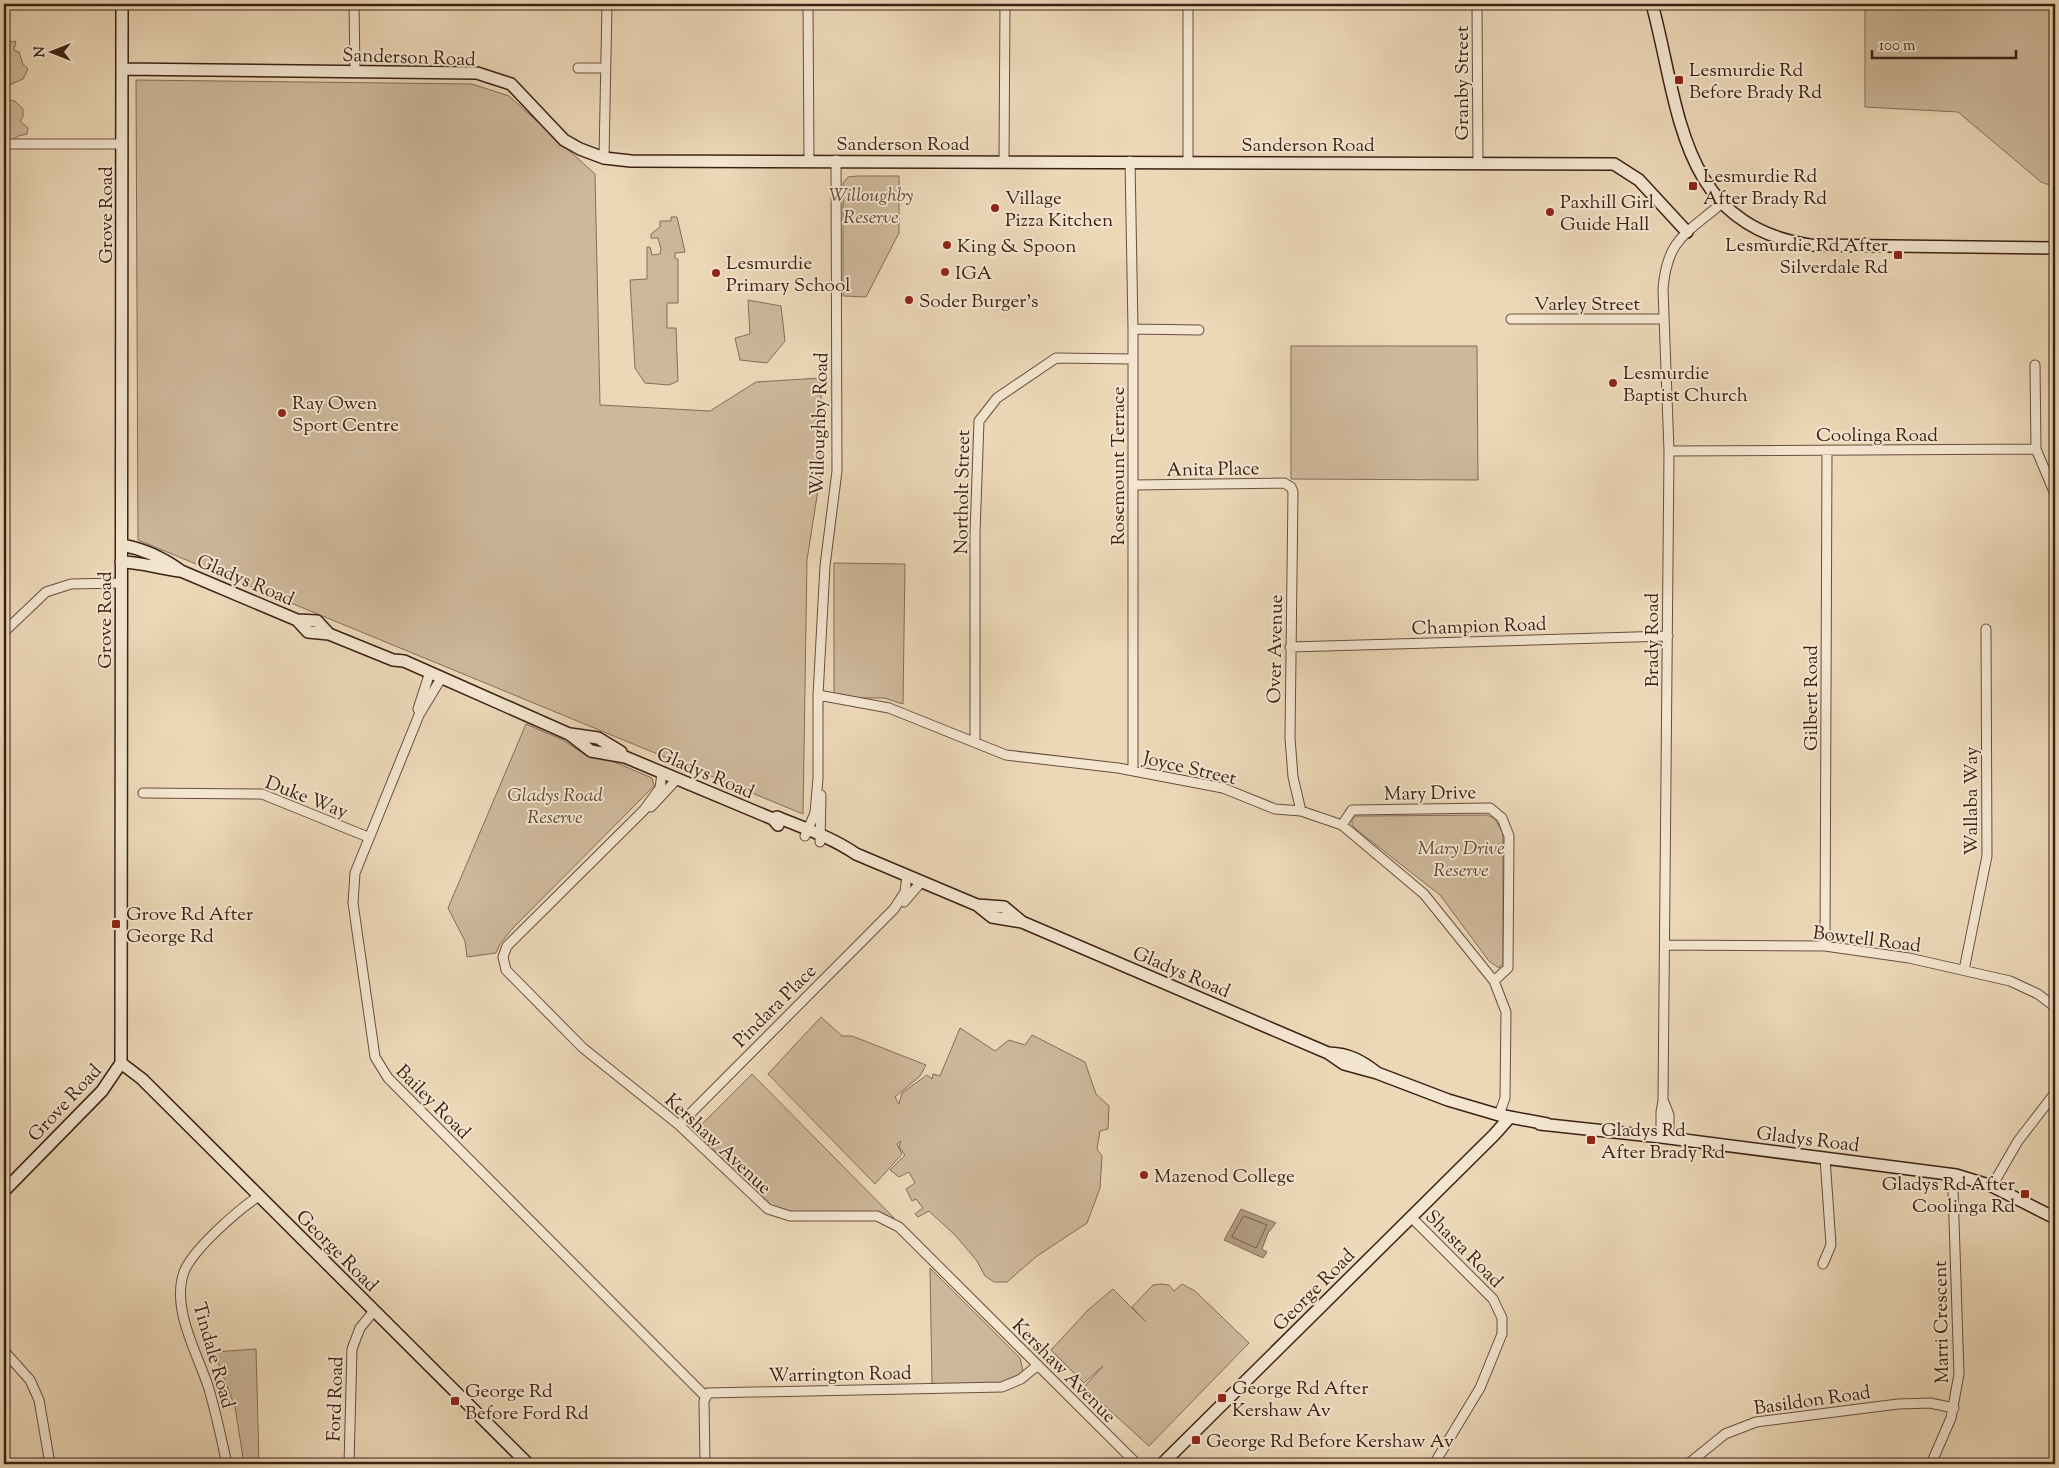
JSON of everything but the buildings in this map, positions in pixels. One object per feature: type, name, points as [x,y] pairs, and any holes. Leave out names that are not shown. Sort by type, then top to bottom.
[{"type":"street","name":"Grove Road","points":[[4,1191],[102,1091],[121,1063],[122,4]]},
{"type":"street","points":[[354,4],[355,71]]},
{"type":"street","points":[[604,158],[607,4]]},
{"type":"street","points":[[808,4],[809,160]]},
{"type":"street","points":[[1004,160],[1005,4]]},
{"type":"street","points":[[1188,4],[1188,162]]},
{"type":"street","name":"Granby Street","points":[[1477,4],[1478,162]]},
{"type":"street","points":[[1652,4],[1683,134],[1700,175],[1722,203],[1762,231],[1781,240],[1810,245],[2055,248]]},
{"type":"street","name":"Sanderson Road","points":[[122,68],[477,73],[512,84],[564,140],[580,149],[604,158],[631,161],[1004,160],[1614,164],[1639,180],[1687,232]]},
{"type":"street","points":[[578,68],[605,68]]},
{"type":"street","points":[[4,144],[122,144]]},
{"type":"street","name":"Willoughby Road","points":[[806,833],[815,814],[818,778],[818,695],[826,566],[837,471],[836,160]]},
{"type":"street","name":"Rosemount Terrace","points":[[1130,161],[1134,485],[1133,771]]},
{"type":"street","name":"Brady Road","points":[[1664,1138],[1669,1115],[1664,1101],[1669,451],[1663,289],[1667,258],[1687,232],[1722,203]]},
{"type":"street","name":"Varley Street","points":[[1512,319],[1663,319]]},
{"type":"street","points":[[1133,329],[1199,330]]},
{"type":"street","name":"Northolt Street","points":[[975,741],[975,533],[978,421],[997,398],[1056,358],[1133,358]]},
{"type":"street","points":[[2035,365],[2036,449],[2055,494]]},
{"type":"street","name":"Coolinga Road","points":[[1669,451],[2036,449]]},
{"type":"street","name":"Gilbert Road","points":[[1825,946],[1827,450]]},
{"type":"street","name":"Anita Place","points":[[1134,485],[1284,483],[1291,488]]},
{"type":"street","name":"Over Avenue","points":[[1291,488],[1293,492],[1290,753],[1293,777],[1301,811]]},
{"type":"street","name":"Gladys Road","points":[[122,545],[144,550],[164,559],[181,571],[296,620],[317,621],[329,634],[393,660],[399,659],[440,680],[474,691],[495,703],[569,734],[591,751],[625,757],[773,819],[777,817],[806,833],[843,845],[856,854],[977,904],[992,917],[1022,922],[1328,1052],[1346,1054],[1361,1060],[1377,1073],[1448,1100],[1467,1112],[1502,1119],[1956,1174],[1992,1186],[2055,1218]]},
{"type":"street","name":"Gladys Road","points":[[121,562],[144,563],[162,569],[181,571]]},
{"type":"street","points":[[4,632],[46,592],[71,584],[121,583]]},
{"type":"street","name":"Wallaba Way","points":[[1964,970],[1987,856],[1986,629]]},
{"type":"street","name":"Champion Road","points":[[1290,647],[1668,636]]},
{"type":"street","name":"Bailey Road","points":[[419,715],[418,710],[429,675]]},
{"type":"street","name":"Bailey Road","points":[[440,680],[419,715],[355,873],[353,895],[372,1048],[378,1066],[705,1396]]},
{"type":"street","name":"Joyce Street","points":[[818,695],[889,708],[1006,755],[1133,771],[1223,788],[1276,809],[1301,811],[1342,825],[1424,894],[1494,981],[1506,1012],[1505,1098],[1502,1119]]},
{"type":"street","name":"Kershaw Avenue","points":[[662,773],[660,788],[644,810],[507,946],[503,961],[509,974],[573,1038],[679,1125],[752,1196],[774,1213],[790,1216],[868,1215],[893,1222],[1137,1464]]},
{"type":"street","name":"Willoughby Road","points":[[818,778],[821,788],[821,839]]},
{"type":"street","name":"Kershaw Avenue","points":[[644,810],[652,806],[676,779]]},
{"type":"street","name":"Duke Way","points":[[143,793],[262,794],[368,837]]},
{"type":"street","name":"Mary Drive","points":[[1342,825],[1352,810],[1490,808],[1502,818],[1509,836],[1508,968],[1494,981]]},
{"type":"street","name":"Pindara Place","points":[[894,910],[905,892],[907,875]]},
{"type":"street","name":"Pindara Place","points":[[679,1125],[908,898],[922,881]]},
{"type":"street","name":"Bowtell Road","points":[[1666,945],[1825,946],[1909,958],[2010,981],[2038,994],[2055,1008]]},
{"type":"street","name":"George Road","points":[[121,1063],[142,1079],[528,1464]]},
{"type":"street","points":[[1992,1186],[2018,1140],[2055,1093]]},
{"type":"street","name":"George Road","points":[[1162,1464],[1489,1138],[1502,1119]]},
{"type":"street","points":[[1823,1264],[1831,1245],[1825,1158]]},
{"type":"street","name":"Marri Crescent","points":[[1931,1464],[1954,1408],[1959,1367],[1953,1189],[1956,1174]]},
{"type":"street","name":"Tindale Road","points":[[227,1464],[208,1386],[186,1324],[183,1279],[188,1263],[197,1252],[241,1209],[259,1196]]},
{"type":"street","name":"Shasta Road","points":[[1411,1217],[1493,1299],[1502,1318],[1502,1334],[1480,1388],[1434,1464]]},
{"type":"street","name":"Ford Road","points":[[349,1464],[350,1355],[357,1333],[374,1311]]},
{"type":"street","points":[[4,1351],[30,1380],[39,1400],[50,1464]]},
{"type":"street","name":"Warrington Road","points":[[705,1396],[718,1391],[1002,1387],[1021,1380],[1038,1365]]},
{"type":"street","points":[[705,1396],[705,1464]]},
{"type":"street","name":"Basildon Road","points":[[1688,1464],[1725,1434],[1756,1422],[1898,1404],[1930,1403],[1954,1408]]},
{"type":"green space","points":[[1865,4],[2055,4],[2055,187],[2041,182],[1958,112],[1865,107]]},
{"type":"green space","points":[[4,34],[11,42],[16,41],[14,50],[19,52],[23,64],[28,69],[23,79],[7,86],[4,85]]},
{"type":"green space","points":[[136,80],[472,84],[509,96],[595,174],[600,405],[710,411],[756,382],[821,378],[821,471],[807,560],[803,814],[138,540]]},
{"type":"green space","points":[[4,101],[15,101],[23,109],[23,117],[20,121],[28,128],[27,134],[18,136],[12,141],[4,139]]},
{"type":"green space","name":"Willoughby Reserve","points":[[899,176],[899,233],[866,297],[843,296],[843,183],[848,177]]},
{"type":"green space","points":[[671,217],[677,217],[685,252],[675,253],[675,258],[678,259],[678,303],[667,303],[667,328],[676,328],[678,381],[669,385],[645,383],[635,368],[630,280],[647,279],[647,247],[650,247],[652,255],[660,254],[661,249],[658,238],[651,238],[651,234],[660,227],[660,221],[671,221]]},
{"type":"green space","points":[[748,300],[781,306],[785,341],[767,363],[740,360],[735,338],[750,334]]},
{"type":"green space","points":[[1291,346],[1477,346],[1478,480],[1291,479]]},
{"type":"green space","points":[[834,563],[905,564],[903,704],[884,698],[834,698]]},
{"type":"green space","name":"Gladys Road Reserve","points":[[526,724],[563,740],[587,756],[603,757],[652,778],[654,786],[513,928],[500,944],[496,953],[467,957],[465,941],[448,908]]},
{"type":"green space","name":"Mary Drive Reserve","points":[[1487,815],[1495,819],[1503,833],[1503,963],[1499,968],[1489,961],[1440,895],[1352,825],[1352,819],[1356,816]]},
{"type":"green space","points":[[821,1017],[842,1036],[852,1036],[926,1065],[920,1076],[895,1097],[899,1104],[902,1093],[927,1075],[932,1079],[933,1074],[940,1076],[960,1028],[995,1051],[1009,1040],[1025,1045],[1032,1035],[1085,1062],[1096,1094],[1109,1106],[1108,1129],[1100,1131],[1097,1149],[1102,1156],[1100,1188],[1087,1223],[1037,1256],[1007,1282],[994,1282],[985,1276],[977,1261],[956,1236],[929,1211],[918,1217],[915,1214],[923,1208],[916,1199],[912,1201],[906,1189],[915,1183],[909,1172],[899,1177],[890,1170],[905,1155],[899,1147],[901,1141],[897,1144],[902,1154],[875,1184],[768,1074]]},
{"type":"green space","points":[[752,1074],[894,1218],[777,1214],[695,1131]]},
{"type":"green space","points":[[930,1268],[1020,1358],[1023,1371],[1016,1377],[994,1384],[967,1386],[932,1385]]},
{"type":"green space","points":[[1182,1284],[1195,1291],[1249,1343],[1149,1446],[1084,1387],[1103,1366],[1084,1383],[1051,1350],[1088,1310],[1113,1289],[1146,1322],[1132,1307],[1153,1285],[1169,1285],[1174,1291]]},
{"type":"green space","points":[[256,1349],[259,1464],[244,1464],[235,1407],[214,1352]]},
{"type":"water","points":[[1241,1209],[1276,1223],[1268,1233],[1262,1249],[1267,1252],[1263,1258],[1224,1240]]},
{"type":"place","name":"Lesmurdie Rd Before Brady Rd","points":[[1679,80]]},
{"type":"place","name":"Lesmurdie Rd After Brady Rd","points":[[1693,186]]},
{"type":"place","name":"Village Pizza Kitchen","points":[[995,208]]},
{"type":"place","name":"Paxhill Girl Guide Hall","points":[[1550,212]]},
{"type":"place","name":"King & Spoon","points":[[947,245]]},
{"type":"place","name":"Lesmurdie Rd After Silverdale Rd","points":[[1898,255]]},
{"type":"place","name":"IGA","points":[[945,272]]},
{"type":"place","name":"Lesmurdie Primary School","points":[[716,273]]},
{"type":"place","name":"Soder Burger's","points":[[909,300]]},
{"type":"place","name":"Lesmurdie Baptist Church","points":[[1613,383]]},
{"type":"place","name":"Ray Owen Sport Centre","points":[[282,413]]},
{"type":"place","name":"Grove Rd After George Rd","points":[[116,924]]},
{"type":"place","name":"Gladys Rd After Brady Rd","points":[[1591,1140]]},
{"type":"place","name":"Mazenod College","points":[[1144,1175]]},
{"type":"place","name":"Gladys Rd After Coolinga Rd","points":[[2025,1194]]},
{"type":"place","name":"George Rd After Kershaw Av","points":[[1222,1398]]},
{"type":"place","name":"George Rd Before Ford Rd","points":[[455,1401]]},
{"type":"place","name":"George Rd Before Kershaw Av","points":[[1196,1440]]}]
